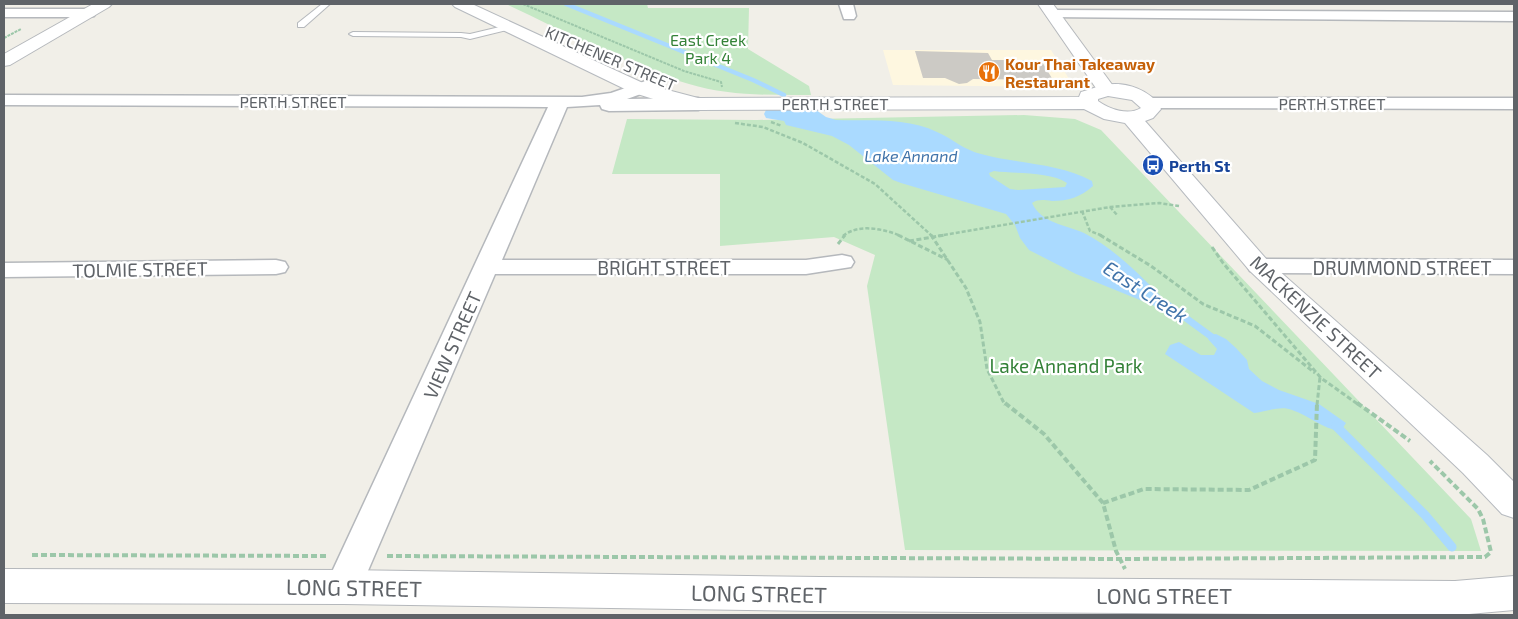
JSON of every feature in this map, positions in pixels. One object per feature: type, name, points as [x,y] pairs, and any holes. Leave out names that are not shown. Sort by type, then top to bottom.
[{"type":"main road","points":[[4,48],[70,13],[104,4]]},
{"type":"main road","name":"KITCHENER STREET","points":[[460,4],[638,88],[673,99],[707,101]]},
{"type":"main road","name":"KITCHENER STREET","points":[[489,4],[657,82],[707,101]]},
{"type":"main road","points":[[4,61],[87,8]]},
{"type":"main road","points":[[1049,9],[1107,90]]},
{"type":"main road","points":[[1107,90],[1131,94],[1140,110],[1102,112],[1088,104],[1088,96],[1107,90]]},
{"type":"main road","name":"PERTH STREET","points":[[707,101],[766,103],[1088,104]]},
{"type":"main road","name":"MACKENZIE STREET","points":[[1140,110],[1207,207],[1259,266],[1514,504]]},
{"type":"main road","name":"LONG STREET","points":[[14,570],[350,571],[821,604],[1455,598],[1514,593]]},
{"type":"street","points":[[1481,4],[1512,17]]},
{"type":"street","points":[[1496,4],[1512,17]]},
{"type":"street","points":[[1049,9],[1512,17]]},
{"type":"street","points":[[4,13],[70,13]]},
{"type":"street","name":"PERTH STREET","points":[[571,102],[614,98],[657,82]]},
{"type":"street","name":"PERTH STREET","points":[[4,100],[571,102],[603,105],[707,101]]},
{"type":"street","name":"VIEW STREET","points":[[350,571],[486,267],[571,102]]},
{"type":"street","name":"PERTH STREET","points":[[1140,110],[1514,104]]},
{"type":"street","name":"BRIGHT STREET","points":[[486,267],[806,267],[842,262]]},
{"type":"street","name":"DRUMMOND STREET","points":[[1259,266],[1514,267]]},
{"type":"street","name":"TOLMIE STREET","points":[[4,270],[276,267]]},
{"type":"lane","points":[[301,25],[326,4]]},
{"type":"lane","points":[[353,34],[461,34],[466,40],[508,27]]},
{"type":"path","points":[[523,4],[684,71],[721,82],[723,86],[707,101],[706,118],[712,121],[763,127],[803,143],[868,180],[898,204],[933,237],[966,288],[980,322],[988,369],[1006,406],[1044,434],[1103,503],[1120,559]]},
{"type":"path","points":[[909,241],[1110,206],[1159,203],[1207,207]]},
{"type":"path","points":[[1110,206],[1118,216]]},
{"type":"path","points":[[1082,211],[1090,232],[1108,238],[1144,261],[1203,304],[1255,326],[1321,378],[1318,390],[1318,427],[1315,460],[1249,490],[1144,489],[1103,503]]},
{"type":"path","points":[[842,262],[838,244],[840,237],[846,232],[877,229],[893,233],[949,261]]},
{"type":"path","points":[[14,570],[350,571],[1120,559],[1486,557],[1491,552],[1483,519],[1478,509]]},
{"type":"shaded area","points":[[883,50],[1051,50],[1071,82],[1062,87],[893,85]]},
{"type":"green space","name":"East Creek Park 4","points":[[506,4],[647,4],[648,8],[749,8],[748,49],[809,86],[811,95],[734,93],[689,84],[619,58]]},
{"type":"green space","name":"Lake Annand Park","points":[[1024,115],[1075,119],[1101,130],[1471,519],[1481,551],[905,550],[867,286],[875,255],[834,237],[720,246],[720,174],[612,174],[627,119],[757,120]]},
{"type":"water","name":"Lake Annand","points":[[766,110],[816,110],[826,117],[836,120],[888,121],[913,124],[937,132],[975,152],[1052,167],[1092,181],[1093,186],[1074,198],[1058,201],[1039,200],[1032,203],[1041,215],[1048,219],[1097,240],[1121,258],[1175,310],[1162,309],[1076,274],[1029,250],[1020,238],[1015,225],[1006,214],[893,180],[849,145],[832,136],[786,125],[784,121],[766,118],[764,114]],"holes":[[[994,171],[1051,176],[1067,183],[1065,187],[1010,189],[990,176],[989,173]]]},
{"type":"water","points":[[1216,334],[1226,339],[1236,348],[1247,360],[1249,369],[1262,381],[1279,390],[1319,404],[1346,423],[1341,431],[1328,428],[1288,409],[1278,408],[1254,413],[1165,354],[1170,345],[1179,342],[1201,355],[1214,355],[1217,349],[1208,339],[1211,335]]},
{"type":"building","points":[[915,51],[988,53],[992,60],[1041,60],[1053,80],[973,79],[967,83],[959,84],[945,78],[923,78]]},
{"type":"waterway","name":"East Creek","points":[[566,4],[753,80],[784,95]]},
{"type":"waterway","name":"East Creek","points":[[1168,305],[1216,340]]},
{"type":"waterway","name":"East Creek","points":[[1336,426],[1425,515],[1452,547]]},
{"type":"place","name":"Kour Thai Takeaway Restaurant","points":[[989,72]]},
{"type":"place","name":"Perth St","points":[[1153,165]]}]
